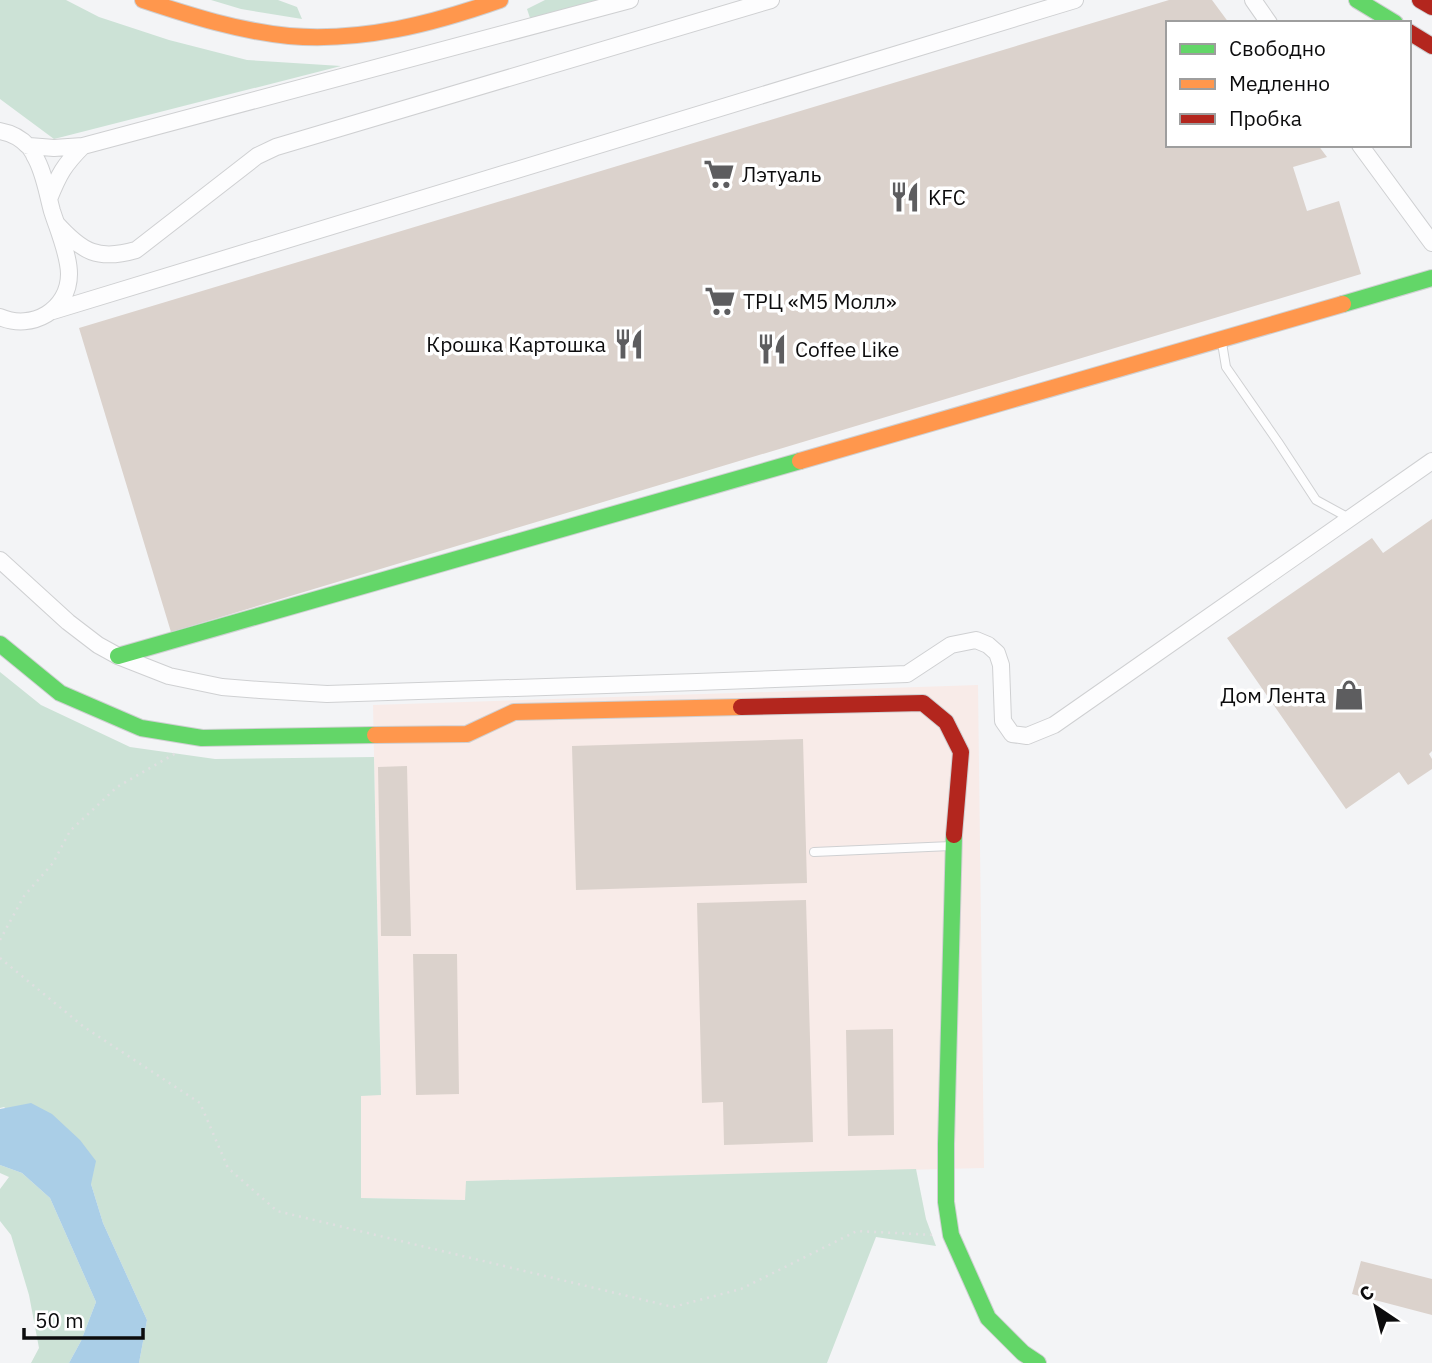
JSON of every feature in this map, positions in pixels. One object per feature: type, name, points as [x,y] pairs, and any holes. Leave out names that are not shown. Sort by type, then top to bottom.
[{"type":"main road","points":[[143,0],[228,25],[274,34],[310,37],[351,36],[407,28],[460,15],[500,0]]},
{"type":"main road","points":[[1357,0],[1392,21]]},
{"type":"main road","points":[[1420,0],[1432,7]]},
{"type":"main road","points":[[1411,33],[1432,46]]},
{"type":"main road","points":[[118,656],[1432,278]]},
{"type":"main road","points":[[0,644],[60,693],[141,728],[202,738],[467,734],[514,712],[923,703],[946,722],[961,752],[953,846],[946,1144],[946,1202],[951,1235],[988,1318],[1023,1353],[1038,1363]]},
{"type":"street","points":[[0,117],[6,132],[29,146],[83,146],[630,0]]},
{"type":"street","points":[[56,223],[71,239],[88,250],[104,255],[136,250],[257,156],[276,147],[771,0]]},
{"type":"street","points":[[0,329],[1075,0]]},
{"type":"street","points":[[1253,0],[1268,21]]},
{"type":"street","points":[[29,146],[39,165],[69,272],[65,293],[53,311]]},
{"type":"street","points":[[49,199],[66,163],[83,146]]},
{"type":"street","points":[[1361,147],[1432,243]]},
{"type":"street","points":[[0,317],[13,322],[23,322]]},
{"type":"street","points":[[0,560],[98,645],[169,676],[222,687],[327,694],[907,674],[951,645],[976,640],[997,653],[1001,665],[1003,721],[1012,734],[1027,736],[1054,725],[1432,461]]},
{"type":"lane","points":[[1221,340],[1226,367],[1316,500],[1349,518]]},
{"type":"lane","points":[[814,852],[953,846]]},
{"type":"path","points":[[0,940],[24,896],[53,863],[70,831],[117,787],[202,738]]},
{"type":"path","points":[[0,958],[83,1027],[200,1103],[228,1168],[278,1211],[673,1307],[741,1289],[857,1231],[951,1235]]},
{"type":"shaded area","points":[[978,685],[984,1168],[467,1181],[466,1200],[361,1198],[361,1095],[381,1094],[373,705]]},
{"type":"green space","points":[[0,0],[66,0],[99,17],[169,40],[247,60],[341,66],[54,139],[0,99]]},
{"type":"green space","points":[[211,0],[278,0],[297,7],[302,19],[241,9]]},
{"type":"green space","points":[[545,0],[602,0],[531,21],[527,9]]},
{"type":"green space","points":[[0,672],[41,705],[130,747],[215,759],[374,757],[381,1095],[361,1096],[361,1198],[465,1200],[466,1181],[916,1169],[926,1219],[936,1246],[876,1237],[827,1363],[139,1363],[147,1320],[103,1223],[91,1184],[4,1107],[0,1108]]},
{"type":"green space","points":[[0,1165],[22,1173],[50,1198],[96,1302],[69,1363],[31,1363],[39,1348],[29,1295],[11,1235],[0,1221],[0,1189],[9,1177],[0,1173]]},
{"type":"water","points":[[31,1103],[52,1114],[80,1140],[96,1161],[91,1184],[103,1223],[147,1320],[139,1363],[69,1363],[96,1302],[50,1198],[22,1173],[0,1165],[0,1109]]},
{"type":"building","name":"ТРЦ «М5 Молл»","points":[[1169,0],[1212,0],[1228,21],[1166,21],[1166,147],[1320,147],[1327,157],[1293,167],[1307,211],[1339,201],[1361,274],[171,632],[79,328]]},
{"type":"building","name":"Дом Лента","points":[[1432,519],[1432,751],[1429,754],[1432,769],[1408,785],[1399,772],[1346,809],[1227,638],[1372,538],[1383,553]]},
{"type":"building","points":[[803,739],[807,883],[576,890],[572,746]]},
{"type":"building","points":[[407,766],[411,936],[381,936],[378,767]]},
{"type":"building","points":[[806,900],[813,1142],[724,1145],[723,1102],[702,1103],[697,903]]},
{"type":"building","points":[[413,954],[457,954],[459,1094],[416,1095]]},
{"type":"building","points":[[893,1029],[894,1135],[848,1136],[846,1030]]},
{"type":"building","points":[[1361,1261],[1432,1279],[1432,1315],[1352,1294]]},
{"type":"traffic: fast","points":[[1357,0],[1392,21]]},
{"type":"traffic: fast","points":[[1343,304],[1432,278]]},
{"type":"traffic: fast","points":[[118,656],[800,461]]},
{"type":"traffic: fast","points":[[0,644],[60,693],[141,728],[202,738],[375,735]]},
{"type":"traffic: fast","points":[[954,835],[946,1144],[946,1202],[951,1235],[988,1318],[1023,1353],[1038,1363]]},
{"type":"traffic: slow","points":[[143,0],[233,27],[270,34],[316,37],[370,34],[423,24],[500,0]]},
{"type":"traffic: slow","points":[[800,461],[1343,304]]},
{"type":"traffic: slow","points":[[375,735],[467,734],[514,712],[741,707]]},
{"type":"traffic: jam","points":[[1420,0],[1432,7]]},
{"type":"traffic: jam","points":[[1411,33],[1432,46]]},
{"type":"traffic: jam","points":[[741,707],[923,703],[946,722],[961,752],[954,835]]},
{"type":"place","name":"Лэтуаль","points":[[719,174]]},
{"type":"place","name":"KFC","points":[[905,197]]},
{"type":"place","name":"ТРЦ «М5 Молл»","points":[[720,301]]},
{"type":"place","name":"Крошка Картошка","points":[[629,344]]},
{"type":"place","name":"Coffee Like","points":[[772,349]]},
{"type":"place","name":"Дом Лента","points":[[1349,695]]}]
